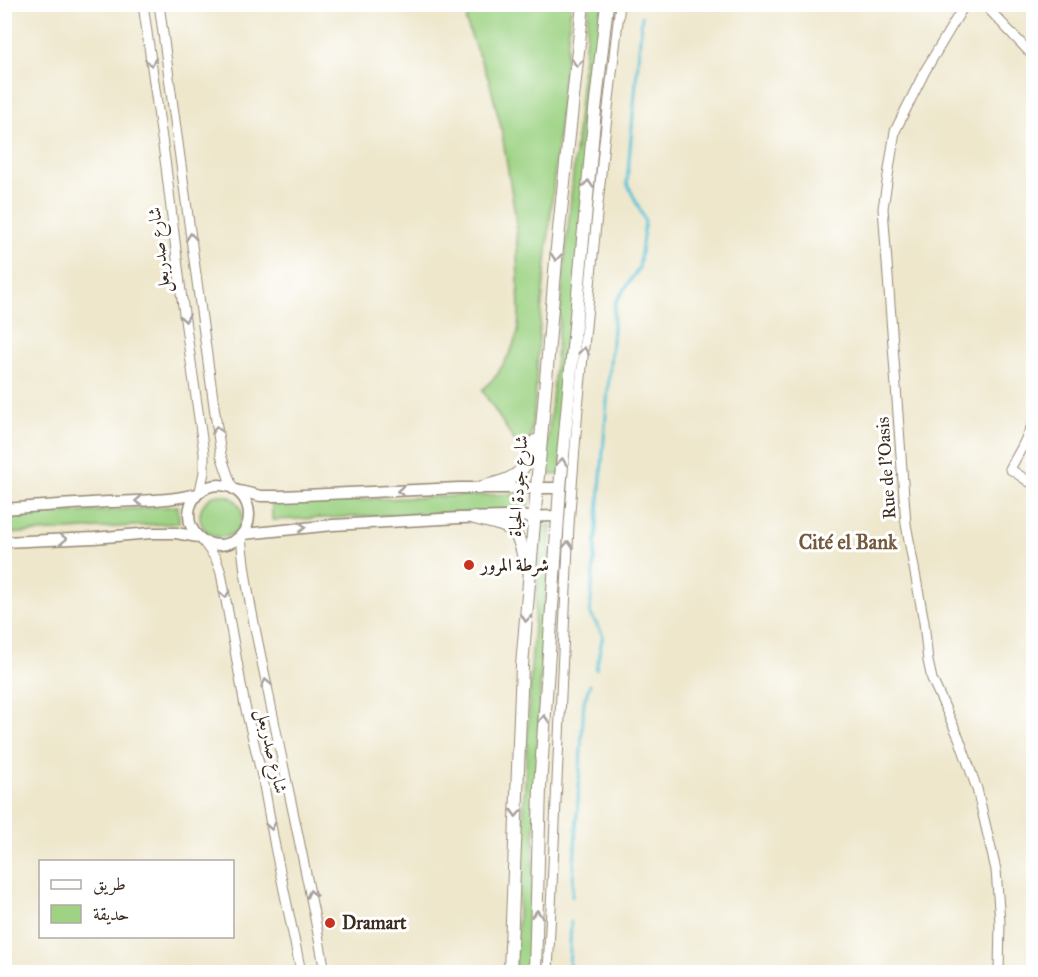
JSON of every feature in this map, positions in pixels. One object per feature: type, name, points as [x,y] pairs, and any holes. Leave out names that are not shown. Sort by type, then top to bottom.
[{"type":"highway","name":"شارع جودة الحياة","points":[[510,972],[522,666],[560,215],[583,4]]},
{"type":"highway","points":[[535,972],[540,787],[560,488],[607,4]]},
{"type":"highway","points":[[478,488],[513,478],[521,472],[532,451],[542,416]]},
{"type":"highway","points":[[474,518],[501,525],[516,534],[522,545],[528,592]]},
{"type":"main road","points":[[4,509],[179,498],[215,485],[224,485],[261,496],[478,488],[560,488]]},
{"type":"main road","points":[[4,542],[176,533],[223,546],[233,543],[243,535],[249,523],[250,512],[247,501],[236,489]]},
{"type":"main road","points":[[198,493],[190,504],[189,516],[191,527],[200,539]]},
{"type":"main road","points":[[243,535],[333,525],[558,516]]},
{"type":"street","name":"شارع صدربعل","points":[[143,4],[204,453],[204,472],[198,493]]},
{"type":"street","name":"شارع صدربعل","points":[[159,4],[221,456],[236,489]]},
{"type":"street","points":[[548,972],[570,513],[579,396],[620,4]]},
{"type":"street","name":"Rue de l'Oasis","points":[[965,4],[925,71],[895,131],[883,208],[906,524],[924,622],[927,661],[932,679],[959,738],[977,789],[996,870],[1000,922],[999,972]]},
{"type":"street","points":[[984,4],[1034,57]]},
{"type":"street","points":[[1034,422],[1010,470],[1034,484]]},
{"type":"street","name":"شارع صدربعل","points":[[243,535],[247,590],[325,972]]},
{"type":"street","name":"شارع صدربعل","points":[[200,539],[216,559],[221,573],[245,706],[263,780],[301,972]]},
{"type":"green space","points":[[474,5],[571,5],[540,323],[534,411],[529,446],[524,456],[482,390],[497,375],[511,351],[518,332],[519,311],[516,220],[501,127],[489,80],[466,21]]},
{"type":"green space","points":[[589,5],[602,5],[560,475],[545,474]]},
{"type":"green space","points":[[517,494],[530,500],[528,506],[518,510],[272,520],[272,503]]},
{"type":"green space","points":[[221,495],[236,501],[242,516],[236,531],[221,537],[206,531],[200,516],[206,501]]},
{"type":"green space","points":[[178,506],[179,523],[5,534],[5,517]]},
{"type":"green space","points":[[551,525],[541,668],[529,972],[515,972],[541,527]]},
{"type":"waterway","points":[[596,669],[603,635],[590,613],[615,303],[639,268],[645,221],[627,183],[642,16]]},
{"type":"waterway","points":[[572,897],[584,701],[590,685]]},
{"type":"waterway","points":[[569,972],[571,922]]},
{"type":"place","name":"شرطة المرور","points":[[469,565]]},
{"type":"place","name":"Dramart","points":[[330,923]]},
{"type":"district","name":"Cité el Bank","points":[[848,542]]}]
